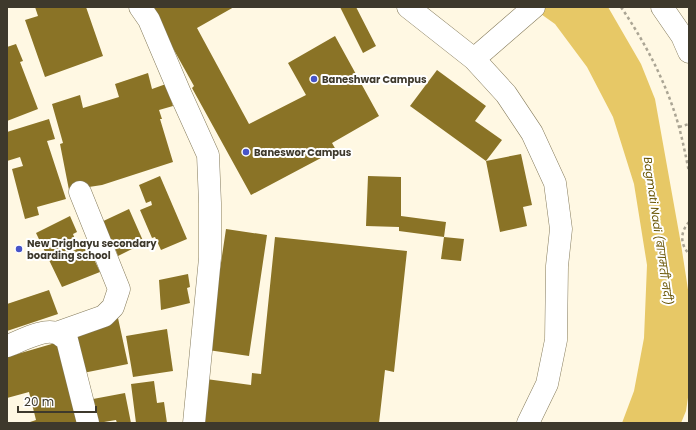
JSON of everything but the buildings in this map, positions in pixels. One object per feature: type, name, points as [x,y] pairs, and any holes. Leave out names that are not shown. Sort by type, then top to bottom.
[{"type":"street","points":[[140,7],[149,20],[208,155],[210,258],[194,423]]},
{"type":"street","points":[[408,7],[474,59],[506,94],[532,133],[555,183],[561,228],[557,266],[556,340],[547,384],[528,423]]},
{"type":"street","points":[[474,59],[534,7]]},
{"type":"street","points":[[662,7],[687,41]]},
{"type":"street","points":[[7,346],[104,316],[113,307],[119,288],[80,192]]},
{"type":"street","points":[[46,334],[67,340],[88,423]]},
{"type":"path","points":[[620,7],[647,49],[658,70],[679,127],[689,172]]},
{"type":"path","points":[[679,127],[689,124]]},
{"type":"path","points":[[689,222],[684,229],[682,236],[684,249],[689,254]]},
{"type":"water","name":"Bagmati Nadi (बागमती नदी)","points":[[531,7],[608,7],[641,64],[655,99],[689,296],[689,391],[686,411],[681,423],[622,423],[634,391],[644,338],[647,265],[634,184],[613,117],[587,67],[555,24]]},
{"type":"place","name":"Baneshwar Campus","points":[[314,79]]},
{"type":"place","name":"Baneswor Campus","points":[[246,152]]},
{"type":"place","name":"New Drighayu secondary boarding school","points":[[19,249]]}]
